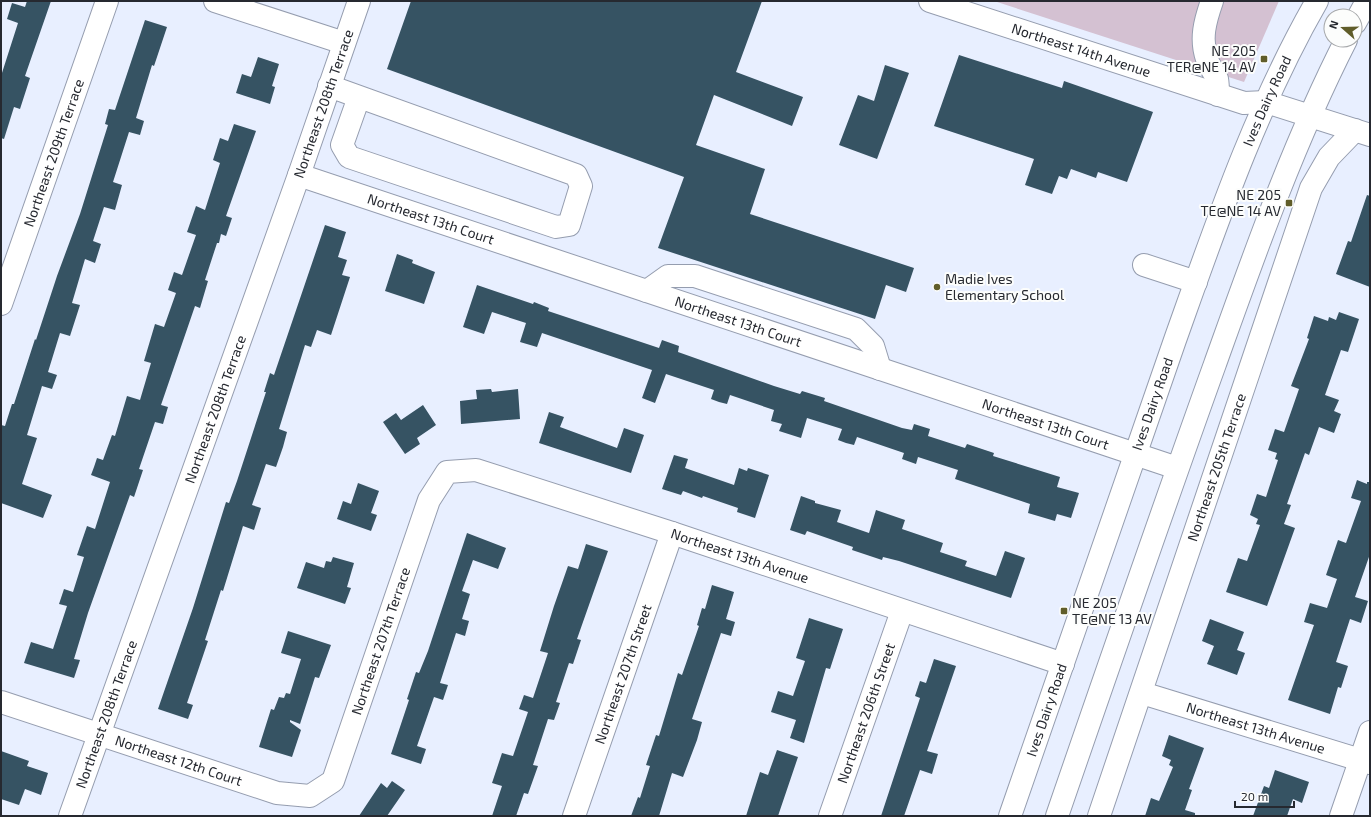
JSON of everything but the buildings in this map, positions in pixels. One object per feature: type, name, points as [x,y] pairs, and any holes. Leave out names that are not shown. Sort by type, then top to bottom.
[{"type":"street","name":"Northeast 209th Terrace","points":[[1,304],[107,1]]},
{"type":"street","points":[[215,1],[344,43]]},
{"type":"street","name":"Northeast 208th Terrace","points":[[70,816],[98,734],[299,175],[359,1]]},
{"type":"street","name":"Northeast 14th Avenue","points":[[930,1],[1244,103],[1266,102],[1362,132]]},
{"type":"street","points":[[1212,1],[1204,28],[1204,47],[1207,60],[1217,79],[1218,95]]},
{"type":"street","name":"Ives Dairy Road","points":[[1010,816],[1135,454],[1218,222],[1266,102],[1304,23],[1317,1]]},
{"type":"street","points":[[1057,816],[1177,468],[1262,234],[1311,116],[1342,48]]},
{"type":"street","points":[[329,86],[576,175],[582,186],[569,225],[556,228],[349,157],[342,145],[359,97]]},
{"type":"street","name":"Northeast 205th Terrace","points":[[1099,816],[1142,693],[1311,188],[1329,157],[1362,132]]},
{"type":"street","name":"Northeast 13th Court","points":[[299,175],[1177,468]]},
{"type":"street","points":[[1144,265],[1196,282]]},
{"type":"street","points":[[647,291],[668,276],[695,276],[856,329],[873,346],[880,369]]},
{"type":"street","name":"Northeast 13th Avenue","points":[[429,500],[447,472],[476,470],[672,533],[1063,664]]},
{"type":"street","name":"Northeast 207th Terrace","points":[[333,781],[429,500]]},
{"type":"street","name":"Northeast 207th Street","points":[[574,816],[672,533]]},
{"type":"street","name":"Northeast 206th Street","points":[[830,816],[902,611]]},
{"type":"street","name":"Northeast 13th Avenue","points":[[1142,693],[1365,762]]},
{"type":"street","name":"Northeast 12th Court","points":[[1,702],[277,793],[310,796],[333,781]]},
{"type":"street","points":[[1341,816],[1365,762],[1370,732]]},
{"type":"shaded area","points":[[994,1],[1279,1],[1244,82]]},
{"type":"place","name":"NE 205 TER@NE 14 AV","points":[[1264,59]]},
{"type":"place","name":"NE 205 TE@NE 14 AV","points":[[1289,203]]},
{"type":"place","name":"Madie Ives Elementary School","points":[[937,287]]},
{"type":"place","name":"NE 205 TE@NE 13 AV","points":[[1064,611]]}]
